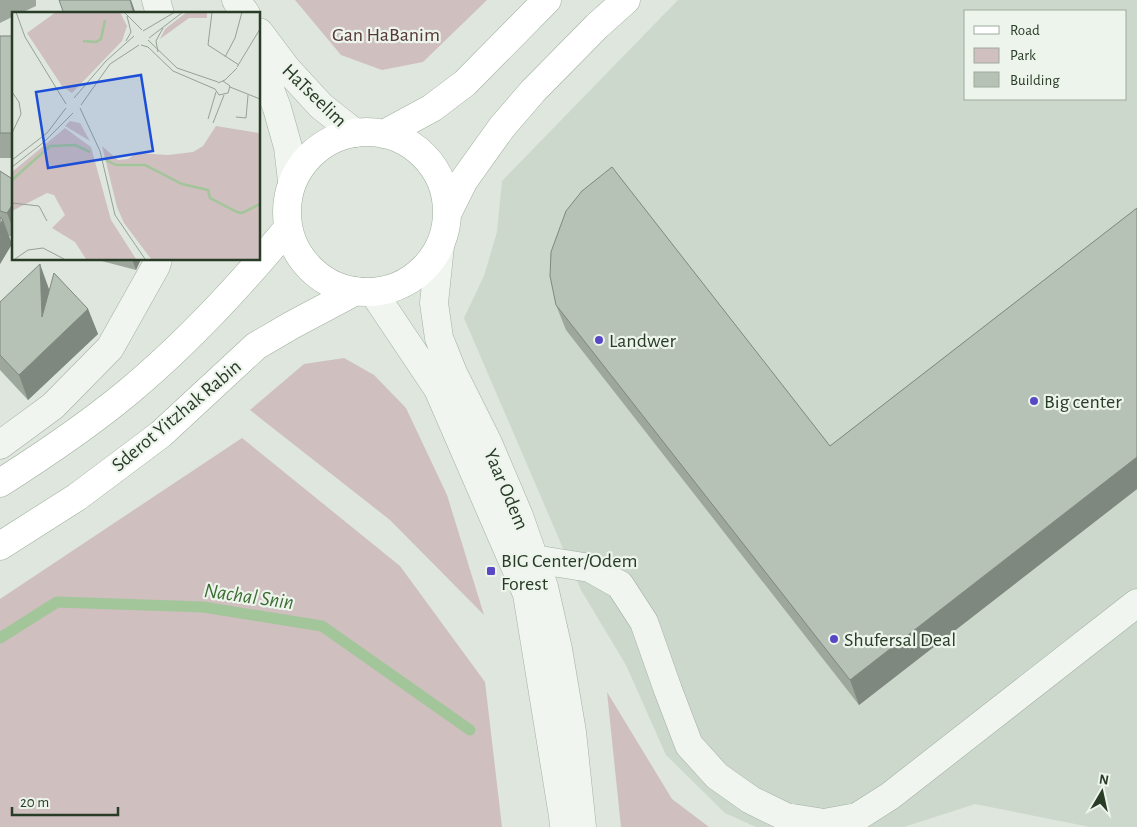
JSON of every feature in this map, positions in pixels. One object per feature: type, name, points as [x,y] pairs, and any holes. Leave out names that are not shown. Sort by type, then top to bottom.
[{"type":"main road","points":[[384,134],[432,108],[465,83],[548,0]]},
{"type":"main road","points":[[448,212],[464,180],[502,127],[597,26],[626,0]]},
{"type":"main road","points":[[372,131],[384,134],[398,138],[429,160],[443,185],[448,212],[446,230],[440,246],[423,269],[400,285],[364,292],[334,285],[310,269],[298,254],[288,228],[287,200],[292,181],[307,157],[319,147],[344,134],[372,131]]},
{"type":"main road","points":[[0,483],[47,454],[126,393],[177,348],[231,294],[288,228]]},
{"type":"main road","name":"Sderot Yitzhak Rabin","points":[[0,546],[77,497],[160,434],[256,346],[292,325],[364,292]]},
{"type":"street","points":[[236,0],[240,12]]},
{"type":"street","points":[[236,0],[245,12]]},
{"type":"street","name":"HaTseelim","points":[[260,33],[286,68],[320,106],[355,133]]},
{"type":"street","name":"HaTseelim","points":[[260,63],[277,108],[288,146],[292,181]]},
{"type":"street","name":"Yaar Odem","points":[[440,246],[434,303],[440,338],[453,373],[488,443],[520,516],[544,587],[558,649],[572,732],[582,827]]},
{"type":"street","points":[[0,445],[53,406],[110,348],[158,260]]},
{"type":"street","name":"Yaar Odem","points":[[364,292],[438,389],[527,594],[564,827]]},
{"type":"street","points":[[534,559],[590,568],[620,586],[644,622],[689,745],[695,752],[717,776],[751,800],[786,817],[824,823],[857,817],[890,796],[1137,603]]},
{"type":"shaded area","name":"Big center","points":[[678,0],[1137,0],[1137,827],[1090,827],[975,804],[904,827],[756,827],[725,813],[666,755],[626,665],[581,590],[464,318],[484,276],[497,232],[502,181]]},
{"type":"green space","name":"Gan HaBanim","points":[[295,0],[487,0],[423,62],[382,70],[341,55]]},
{"type":"green space","points":[[344,358],[374,375],[406,408],[447,495],[484,615],[390,520],[250,410],[304,364]]},
{"type":"green space","points":[[242,438],[400,566],[485,682],[502,827],[0,827],[0,599]]},
{"type":"green space","points":[[607,692],[672,799],[709,827],[621,827]]},
{"type":"building","points":[[59,0],[130,0],[133,12],[63,12]]},
{"type":"building","points":[[0,36],[12,36],[12,133],[0,133]]},
{"type":"building","name":"Big center","points":[[612,167],[830,446],[1137,208],[1137,457],[850,680],[556,305],[550,276],[551,252],[566,211],[582,191]]},
{"type":"building","points":[[0,171],[12,179],[12,205],[7,213],[0,211]]},
{"type":"building","points":[[40,264],[42,317],[54,273],[88,309],[19,375],[0,355],[0,302]]},
{"type":"waterway","name":"Nachal Snin","points":[[0,638],[57,602],[203,607],[322,626],[470,730]]},
{"type":"place","name":"Landwer","points":[[599,340]]},
{"type":"place","name":"Big center","points":[[1034,401]]},
{"type":"place","name":"BIG Center/Odem Forest","points":[[491,571]]},
{"type":"place","name":"Shufersal Deal","points":[[834,639]]}]
